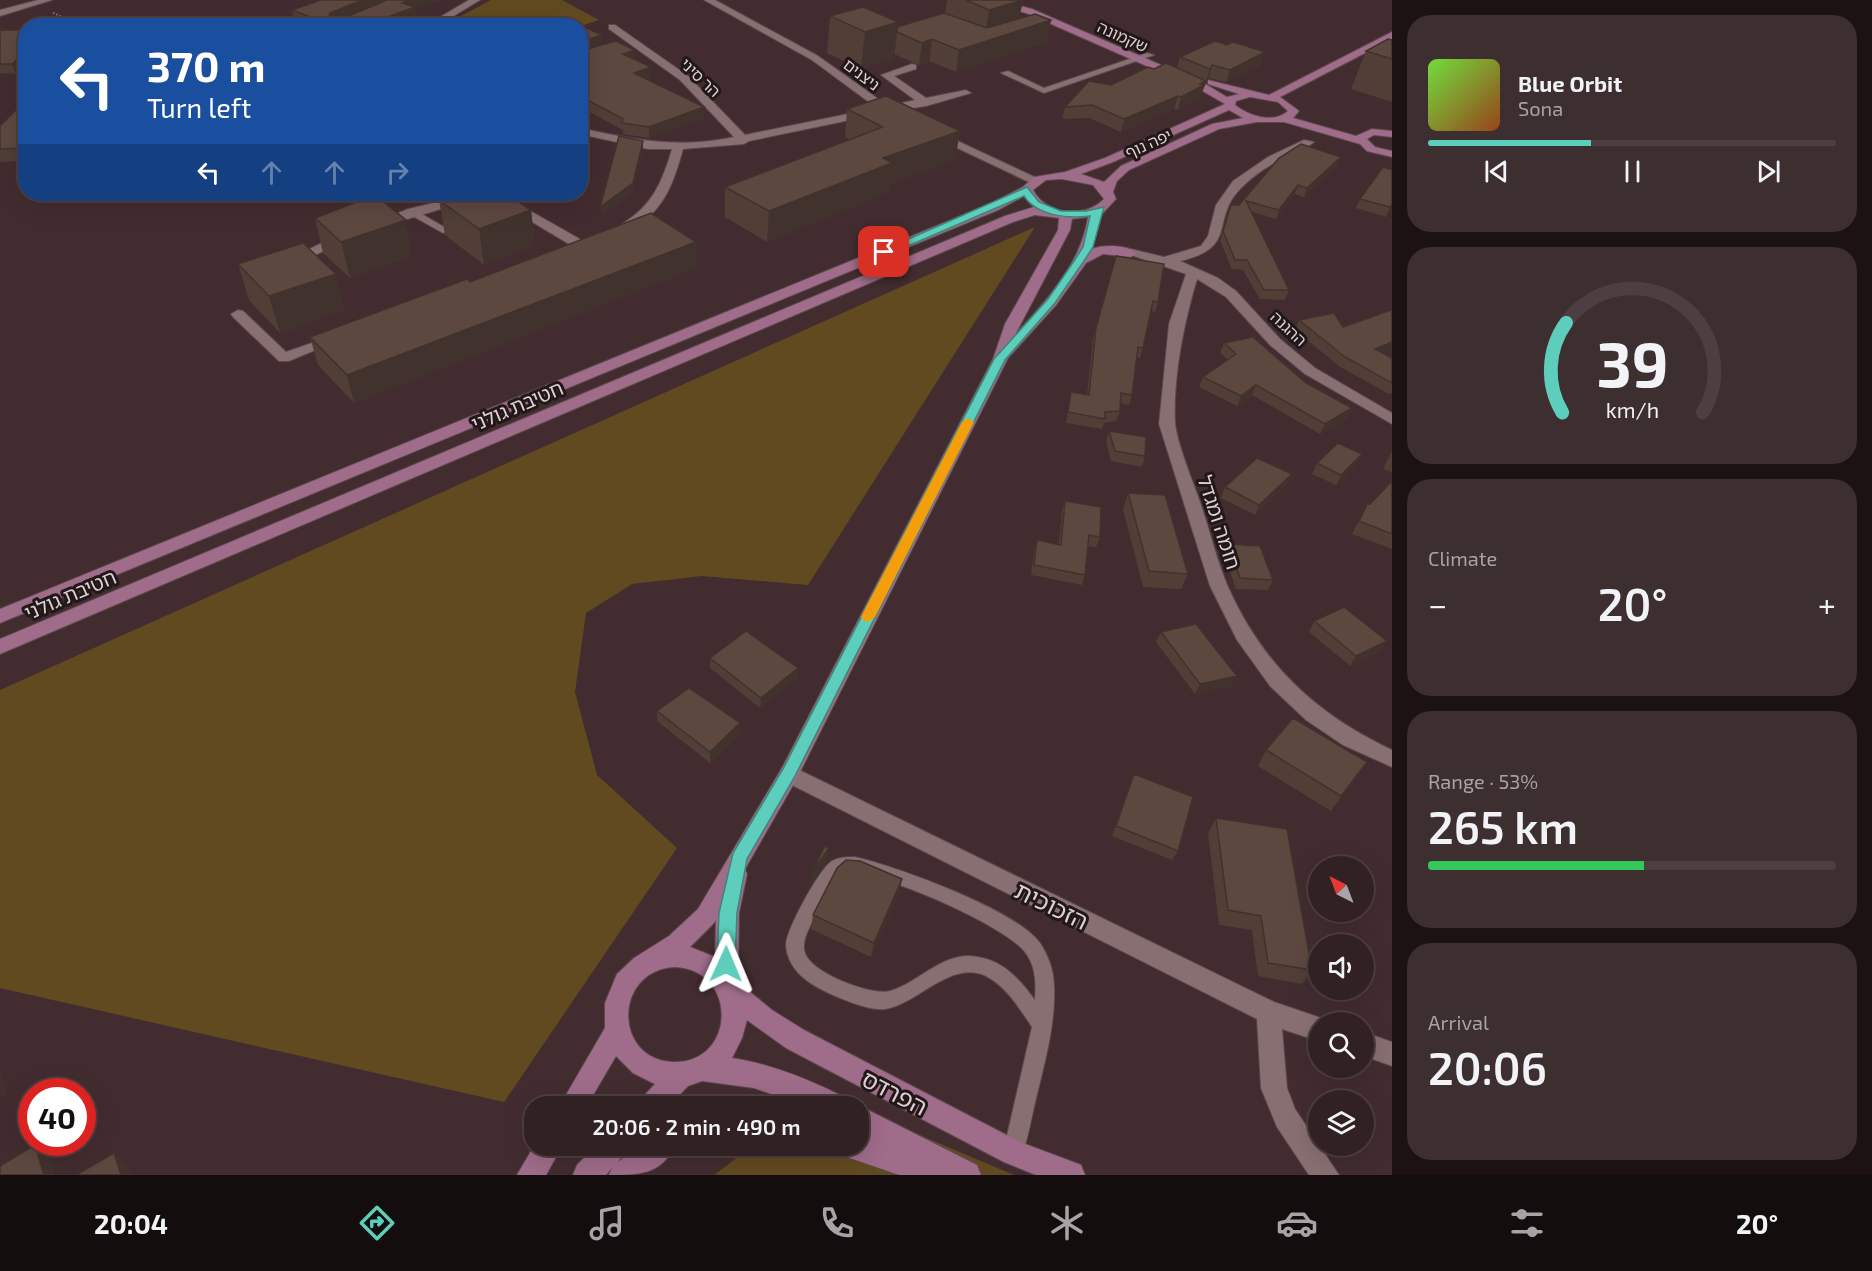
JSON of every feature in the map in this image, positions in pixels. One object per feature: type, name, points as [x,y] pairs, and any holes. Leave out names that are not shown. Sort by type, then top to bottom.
[{"type":"street","points":[[0,13],[48,0]]},
{"type":"street","points":[[443,18],[476,0]]},
{"type":"street","name":"ניצנים","points":[[708,0],[815,58],[892,114]]},
{"type":"street","points":[[1000,6],[1024,0]]},
{"type":"street","name":"שקמונה","points":[[1029,0],[1226,89],[1272,97]]},
{"type":"street","points":[[1000,6],[1044,27],[1057,23]]},
{"type":"street","name":"שקמונה","points":[[1000,6],[1018,7],[1203,87],[1230,104],[1238,112],[1257,119]]},
{"type":"street","name":"הר סיני","points":[[612,27],[628,42],[684,78],[744,141]]},
{"type":"street","points":[[1272,97],[1392,35]]},
{"type":"street","points":[[912,67],[886,75],[926,103]]},
{"type":"street","points":[[588,133],[621,141],[678,147],[744,141],[892,114],[966,93]]},
{"type":"street","name":"יפה נוף","points":[[1031,186],[1048,176],[1065,175],[1109,160],[1230,104],[1236,96],[1250,94]]},
{"type":"street","points":[[1272,97],[1293,107],[1288,117],[1363,138],[1392,134]]},
{"type":"street","name":"יפה נוף","points":[[1101,209],[1110,199],[1108,191],[1111,180],[1125,168],[1216,126],[1257,119],[1288,117]]},
{"type":"street","points":[[691,1071],[660,1073],[640,1064],[625,1050],[616,1032],[614,1014],[617,997],[625,981],[638,969],[677,944],[706,916],[789,774],[1000,359],[1012,324],[1064,230],[1059,213],[1036,204],[1029,197],[1031,186],[930,132]]},
{"type":"street","points":[[1363,138],[1371,149],[1392,153]]},
{"type":"street","points":[[1165,261],[1208,246],[1222,204],[1237,186],[1275,158],[1308,142]]},
{"type":"street","points":[[561,255],[612,235],[645,217],[665,193],[678,147]]},
{"type":"street","points":[[1065,175],[1092,180],[1108,191]]},
{"type":"street","name":"חטיבת גולני","points":[[0,616],[994,207],[1031,186]]},
{"type":"street","points":[[278,267],[364,229],[412,212],[457,201]]},
{"type":"street","points":[[501,201],[508,207],[584,247]]},
{"type":"street","points":[[1000,359],[1051,301],[1079,261],[1088,247],[1094,227],[1095,213],[1101,209]]},
{"type":"street","name":"חטיבת גולני","points":[[0,647],[1009,219],[1034,211],[1087,214],[1101,209]]},
{"type":"street","points":[[1094,227],[1111,242],[1131,253]]},
{"type":"street","points":[[1079,261],[1101,250],[1131,253]]},
{"type":"street","name":"ההגנה","points":[[1131,253],[1165,261],[1193,272],[1231,294],[1275,342],[1310,371],[1392,419]]},
{"type":"street","name":"חומה ומגדל","points":[[1193,272],[1176,324],[1167,424],[1219,586],[1244,635],[1277,681],[1312,714],[1350,740],[1392,759]]},
{"type":"street","points":[[238,314],[284,358],[350,333]]},
{"type":"street","name":"הזכוכית","points":[[789,774],[1269,1012],[1308,1026]]},
{"type":"street","points":[[663,1096],[691,1071],[716,1058],[727,1045],[734,1030],[735,1014],[728,986],[728,913],[739,858]]},
{"type":"street","points":[[653,960],[674,957],[694,959],[712,968],[728,986]]},
{"type":"street","name":"הפרדס","points":[[728,986],[763,1018],[795,1039],[1013,1153],[1071,1175]]},
{"type":"street","points":[[1269,1012],[1274,1088],[1286,1118],[1325,1175]]},
{"type":"street","points":[[578,1096],[616,1032]]},
{"type":"street","points":[[1374,1048],[1392,1054]]},
{"type":"street","name":"הפרדס","points":[[691,1071],[727,1069],[766,1077],[801,1088],[816,1096]]},
{"type":"street","name":"הפרדס","points":[[869,1124],[967,1175]]},
{"type":"street","points":[[869,1152],[942,1175]]},
{"type":"street","points":[[531,1175],[543,1156]]},
{"type":"street","points":[[587,1175],[605,1156]]},
{"type":"street","points":[[623,1175],[648,1156]]},
{"type":"lane","points":[[1005,73],[1044,91],[1150,55]]},
{"type":"lane","points":[[412,212],[443,230],[473,219]]},
{"type":"lane","points":[[1013,1153],[1042,1024],[1045,998],[1044,972],[1038,956],[1027,941],[960,903],[879,868],[840,864],[828,874],[795,942],[794,954],[798,964],[808,973],[873,1001],[885,1002],[898,999],[933,975],[951,968],[978,964],[1005,977],[1042,1024]]},
{"type":"path","points":[[31,4],[66,18]]},
{"type":"path","points":[[588,110],[601,106]]},
{"type":"shaded area","points":[[491,0],[562,0],[599,20],[588,24],[588,18],[457,18]]},
{"type":"shaded area","points":[[1035,227],[808,585],[702,576],[632,584],[586,613],[575,692],[597,775],[677,848],[504,1102],[0,988],[0,690]]},
{"type":"shaded area","points":[[869,1114],[1014,1175],[714,1175],[740,1156],[869,1156]]},
{"type":"building","points":[[321,0],[362,0],[330,13],[329,17],[346,17],[387,0],[410,0],[402,3],[415,7],[385,18],[313,18],[292,10]]},
{"type":"building","points":[[966,0],[1023,0],[989,10]]},
{"type":"building","points":[[863,7],[898,22],[865,32],[830,16]]},
{"type":"building","points":[[944,13],[987,28],[1035,14],[1051,20],[959,50],[932,39],[922,43],[897,32],[897,27]]},
{"type":"building","points":[[588,29],[602,35],[588,39]]},
{"type":"building","points":[[0,30],[18,30],[18,58],[12,64],[0,64]]},
{"type":"building","points":[[1388,39],[1392,40],[1392,59],[1366,51]]},
{"type":"building","points":[[616,41],[635,50],[623,54],[651,67],[634,73],[704,107],[649,127],[622,123],[623,119],[588,100],[588,49]]},
{"type":"building","points":[[1215,41],[1227,45],[1233,42],[1265,52],[1230,70],[1212,65],[1210,69],[1180,57]]},
{"type":"building","points":[[1166,63],[1206,81],[1200,84],[1204,85],[1181,97],[1178,96],[1124,119],[1092,105],[1065,107],[1089,81],[1111,85],[1148,67],[1154,69]]},
{"type":"building","points":[[886,96],[960,131],[883,158],[892,163],[769,211],[725,187],[883,127],[847,109]]},
{"type":"building","points":[[18,108],[18,148],[0,149],[0,126]]},
{"type":"building","points":[[619,136],[643,141],[633,183],[600,207]]},
{"type":"building","points":[[1301,144],[1341,157],[1307,188],[1298,185],[1279,210],[1246,201],[1289,290],[1264,290],[1247,260],[1235,260],[1223,231],[1231,205],[1239,205],[1279,158]]},
{"type":"building","points":[[1383,167],[1392,170],[1392,204],[1390,207],[1360,199]]},
{"type":"building","points":[[359,201],[382,201],[406,220],[341,242],[315,218]]},
{"type":"building","points":[[440,201],[517,201],[531,210],[479,229]]},
{"type":"building","points":[[651,213],[696,242],[347,375],[310,337],[467,279],[470,282]]},
{"type":"building","points":[[303,243],[336,274],[269,296],[238,264]]},
{"type":"building","points":[[1116,256],[1164,264],[1158,302],[1153,301],[1143,348],[1138,347],[1132,395],[1121,393],[1120,411],[1105,412],[1105,419],[1068,412],[1071,392],[1089,395],[1096,328]]},
{"type":"building","points":[[1391,310],[1392,342],[1375,349],[1392,358],[1392,383],[1345,357],[1299,320],[1334,313],[1343,327]]},
{"type":"building","points":[[1253,337],[1306,383],[1352,408],[1325,424],[1256,385],[1241,396],[1203,377],[1236,354],[1224,343]]},
{"type":"building","points":[[1109,431],[1146,437],[1145,456],[1115,451]]},
{"type":"building","points":[[1338,443],[1362,454],[1341,475],[1317,463]]},
{"type":"building","points":[[1257,458],[1292,474],[1259,505],[1225,487]]},
{"type":"building","points":[[1392,481],[1392,534],[1359,521],[1368,503],[1370,504]]},
{"type":"building","points":[[1128,493],[1165,495],[1188,574],[1149,571]]},
{"type":"building","points":[[1065,501],[1101,507],[1100,537],[1089,535],[1085,575],[1034,565],[1037,540],[1061,545]]},
{"type":"building","points":[[1228,544],[1260,546],[1273,580],[1240,578]]},
{"type":"building","points":[[1344,607],[1387,641],[1356,656],[1314,621]]},
{"type":"building","points":[[1196,624],[1237,676],[1200,684],[1161,632]]},
{"type":"building","points":[[746,631],[798,668],[761,698],[710,658]]},
{"type":"building","points":[[689,688],[740,723],[710,752],[657,711]]},
{"type":"building","points":[[1293,718],[1367,762],[1341,796],[1266,750]]},
{"type":"building","points":[[1134,774],[1193,797],[1178,851],[1116,826]]},
{"type":"building","points":[[1216,818],[1287,829],[1308,947],[1308,969],[1268,963],[1261,916],[1228,910]]},
{"type":"building","points":[[825,846],[829,848],[812,872]]},
{"type":"building","points":[[846,860],[860,861],[902,879],[874,943],[813,915],[837,868]]},
{"type":"building","points":[[114,1153],[121,1175],[76,1175]]},
{"type":"building","points":[[18,1155],[38,1156],[44,1175],[0,1175],[0,1166]]},
{"type":"slow traffic","points":[[868,617],[968,422]]},
{"type":"route","points":[[726,964],[728,913],[739,858],[789,774],[1000,359],[1051,301],[1079,261],[1088,247],[1094,227],[1095,213],[1101,209],[1087,214],[1059,214],[1036,204],[1029,197],[1027,190],[1011,200],[884,252]]}]
